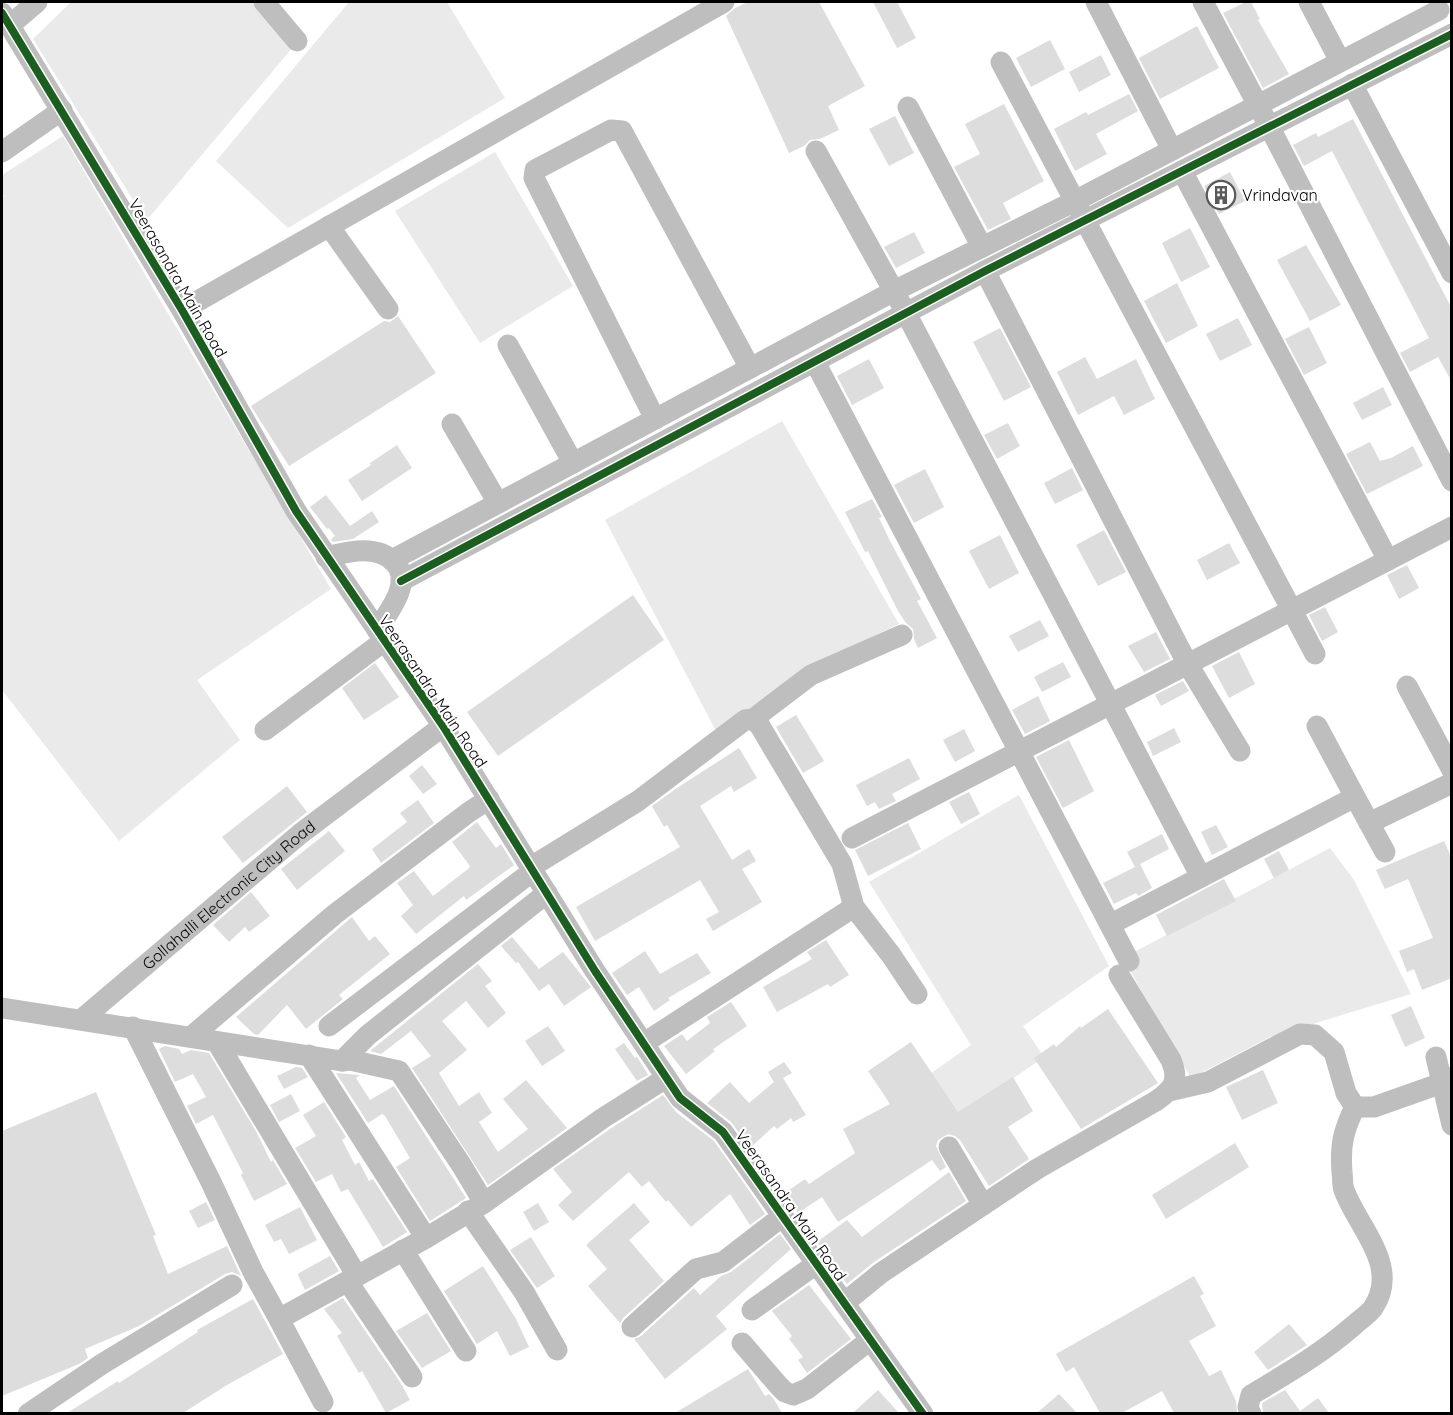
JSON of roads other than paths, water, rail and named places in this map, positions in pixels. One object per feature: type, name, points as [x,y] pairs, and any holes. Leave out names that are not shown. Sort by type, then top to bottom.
[{"type":"street","points":[[5,19],[37,2]]},
{"type":"street","points":[[264,2],[297,41]]},
{"type":"street","points":[[182,310],[724,2]]},
{"type":"street","points":[[1096,2],[1172,150]]},
{"type":"street","points":[[1203,2],[1452,481]]},
{"type":"street","points":[[1309,2],[1340,61]]},
{"type":"street","points":[[392,560],[894,291],[1075,201],[1258,105],[1437,6],[1452,33],[985,271],[402,581]]},
{"type":"street","name":"Veerasandra Main Road","points":[[5,19],[182,310],[296,511],[443,726],[666,1078],[680,1098],[723,1132],[923,1413]]},
{"type":"street","points":[[1001,62],[1315,654]]},
{"type":"street","points":[[1352,84],[1452,273]]},
{"type":"street","points":[[908,107],[982,247]]},
{"type":"street","points":[[2,152],[62,110]]},
{"type":"street","points":[[656,418],[534,178],[535,170],[611,130],[622,130],[750,368]]},
{"type":"street","points":[[816,151],[906,313],[1201,877]]},
{"type":"street","points":[[1182,171],[1388,560]]},
{"type":"street","points":[[329,226],[388,309]]},
{"type":"street","points":[[985,271],[1187,663],[1240,751]]},
{"type":"street","points":[[508,345],[573,463]]},
{"type":"street","points":[[816,362],[1112,924],[1124,968],[1175,1070],[1175,1081],[1170,1091]]},
{"type":"street","points":[[452,424],[491,507],[495,531]]},
{"type":"street","points":[[852,838],[1452,527]]},
{"type":"street","points":[[265,730],[381,636],[402,581],[401,573],[392,560],[386,556],[370,551],[349,552],[326,557]]},
{"type":"street","points":[[329,1026],[532,869],[638,801],[745,720],[753,719],[811,675],[902,635]]},
{"type":"street","points":[[1407,687],[1452,770]]},
{"type":"street","points":[[753,719],[760,726],[842,864],[855,907],[917,994]]},
{"type":"street","name":"Gollahalli Electronic City Road","points":[[81,1019],[300,834],[443,726]]},
{"type":"street","points":[[1317,726],[1385,852]]},
{"type":"street","points":[[1369,823],[1452,783]]},
{"type":"street","points":[[1112,924],[1354,797]]},
{"type":"street","points":[[192,1036],[335,914],[489,799]]},
{"type":"street","points":[[342,1061],[368,1035],[547,893]]},
{"type":"street","points":[[644,1043],[855,907]]},
{"type":"street","points":[[2,1008],[342,1061],[350,1060],[399,1071],[462,1166],[476,1207],[557,1350]]},
{"type":"street","points":[[133,1027],[211,1182],[253,1272],[323,1402]]},
{"type":"street","points":[[844,1303],[881,1273],[1037,1169],[1170,1091],[1208,1082],[1300,1034],[1315,1035],[1334,1052],[1346,1093],[1355,1107]]},
{"type":"street","points":[[217,1042],[352,1279],[412,1377]]},
{"type":"street","points":[[309,1055],[426,1238]]},
{"type":"street","points":[[1437,1057],[1447,1080],[1452,1125]]},
{"type":"street","points":[[279,1319],[426,1238],[476,1207],[603,1118],[666,1078]]},
{"type":"street","points":[[1355,1107],[1374,1107],[1447,1080]]},
{"type":"street","points":[[1251,1413],[1248,1407],[1251,1395],[1317,1356],[1334,1342],[1373,1308],[1383,1283],[1380,1260],[1344,1189],[1340,1153],[1344,1128],[1355,1107]]},
{"type":"street","points":[[949,1146],[983,1205]]},
{"type":"street","points":[[632,1327],[696,1269],[723,1262],[783,1216]]},
{"type":"street","points":[[403,1250],[466,1351]]},
{"type":"street","points":[[752,1310],[816,1264]]},
{"type":"street","points":[[28,1413],[102,1364],[232,1285]]},
{"type":"street","points":[[742,1343],[779,1386],[785,1392],[793,1395],[807,1389],[870,1340]]},
{"type":"place","name":"Vrindavan","points":[[1221,195]]}]
